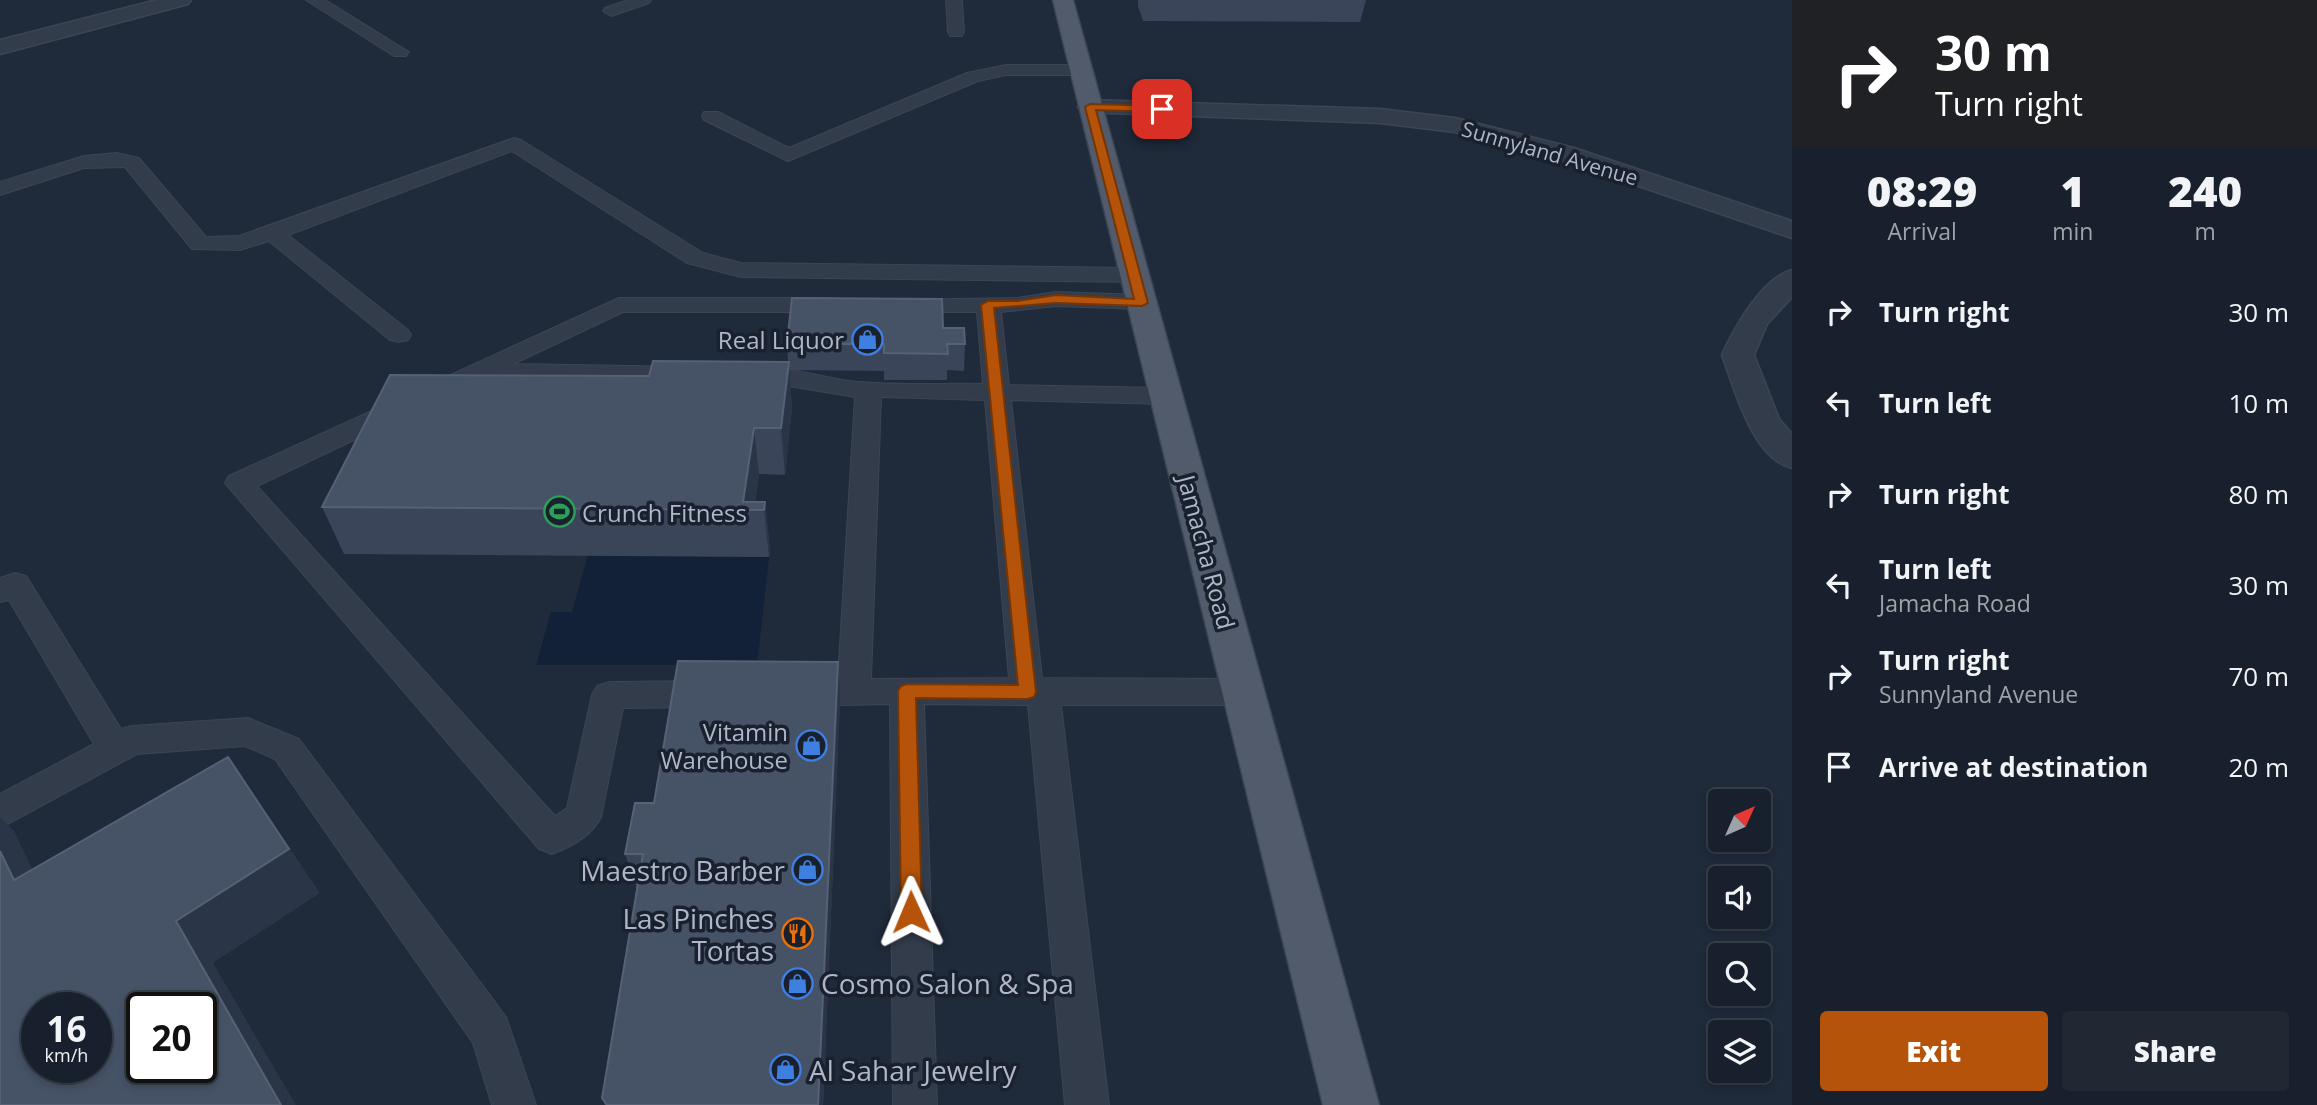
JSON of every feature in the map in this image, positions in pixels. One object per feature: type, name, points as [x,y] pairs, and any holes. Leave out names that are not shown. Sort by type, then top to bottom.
[{"type":"main road","name":"Jamacha Road","points":[[1063,0],[1350,1105]]},
{"type":"street","points":[[0,47],[181,0]]},
{"type":"street","name":"Sunnyland Avenue","points":[[1085,89],[1455,125],[1565,153],[1792,230]]},
{"type":"street","points":[[1792,279],[1753,321],[1738,355],[1763,422],[1792,457]]},
{"type":"lane","points":[[314,0],[400,52]]},
{"type":"lane","points":[[611,11],[643,0]]},
{"type":"lane","points":[[954,0],[956,32]]},
{"type":"lane","points":[[711,116],[788,155],[973,76],[1006,70],[1085,89]]},
{"type":"lane","points":[[0,189],[96,159],[122,159],[132,162],[200,244],[240,243],[514,144],[695,258],[741,270],[1138,289]]},
{"type":"lane","points":[[272,233],[399,335]]},
{"type":"lane","points":[[732,694],[609,695],[583,817],[552,838],[239,483],[619,305],[1017,305],[1138,289]]},
{"type":"lane","points":[[988,305],[1087,1105]]},
{"type":"lane","points":[[478,371],[776,376],[868,389],[1166,396]]},
{"type":"lane","points":[[854,692],[868,389]]},
{"type":"lane","points":[[0,591],[15,584],[114,749]]},
{"type":"lane","points":[[907,691],[915,1105]]},
{"type":"lane","points":[[773,693],[1244,692]]},
{"type":"lane","points":[[0,812],[132,740],[248,732],[287,749],[491,1032],[514,1105]]},
{"type":"water","points":[[588,555],[769,557],[757,665],[536,665],[551,612],[572,612]]},
{"type":"building","points":[[792,298],[942,299],[943,328],[964,328],[965,344],[947,344],[948,354],[884,353],[884,344],[787,344]]},
{"type":"building","points":[[653,361],[789,362],[781,428],[754,428],[743,502],[765,502],[764,510],[322,507],[390,375],[649,376]]},
{"type":"building","points":[[678,661],[838,662],[818,1105],[607,1105],[602,1098],[643,854],[625,854],[635,803],[654,803]]},
{"type":"building","points":[[228,757],[289,849],[176,921],[217,992],[126,992],[126,1083],[217,1083],[217,993],[281,1105],[0,1105],[0,851],[14,880]]},
{"type":"place","name":"Real Liquor","points":[[867,339]]},
{"type":"place","name":"Crunch Fitness","points":[[559,512]]},
{"type":"place","name":"Vitamin Warehouse","points":[[811,745]]},
{"type":"place","name":"Maestro Barber","points":[[808,870]]},
{"type":"place","name":"Las Pinches Tortas","points":[[797,934]]},
{"type":"place","name":"Cosmo Salon & Spa","points":[[798,983]]},
{"type":"place","name":"Al Sahar Jewelry","points":[[786,1070]]},
{"type":"route","points":[[911,912],[907,691],[1027,692],[988,305],[1017,305],[1056,299],[1142,303],[1090,107],[1162,109]]}]
